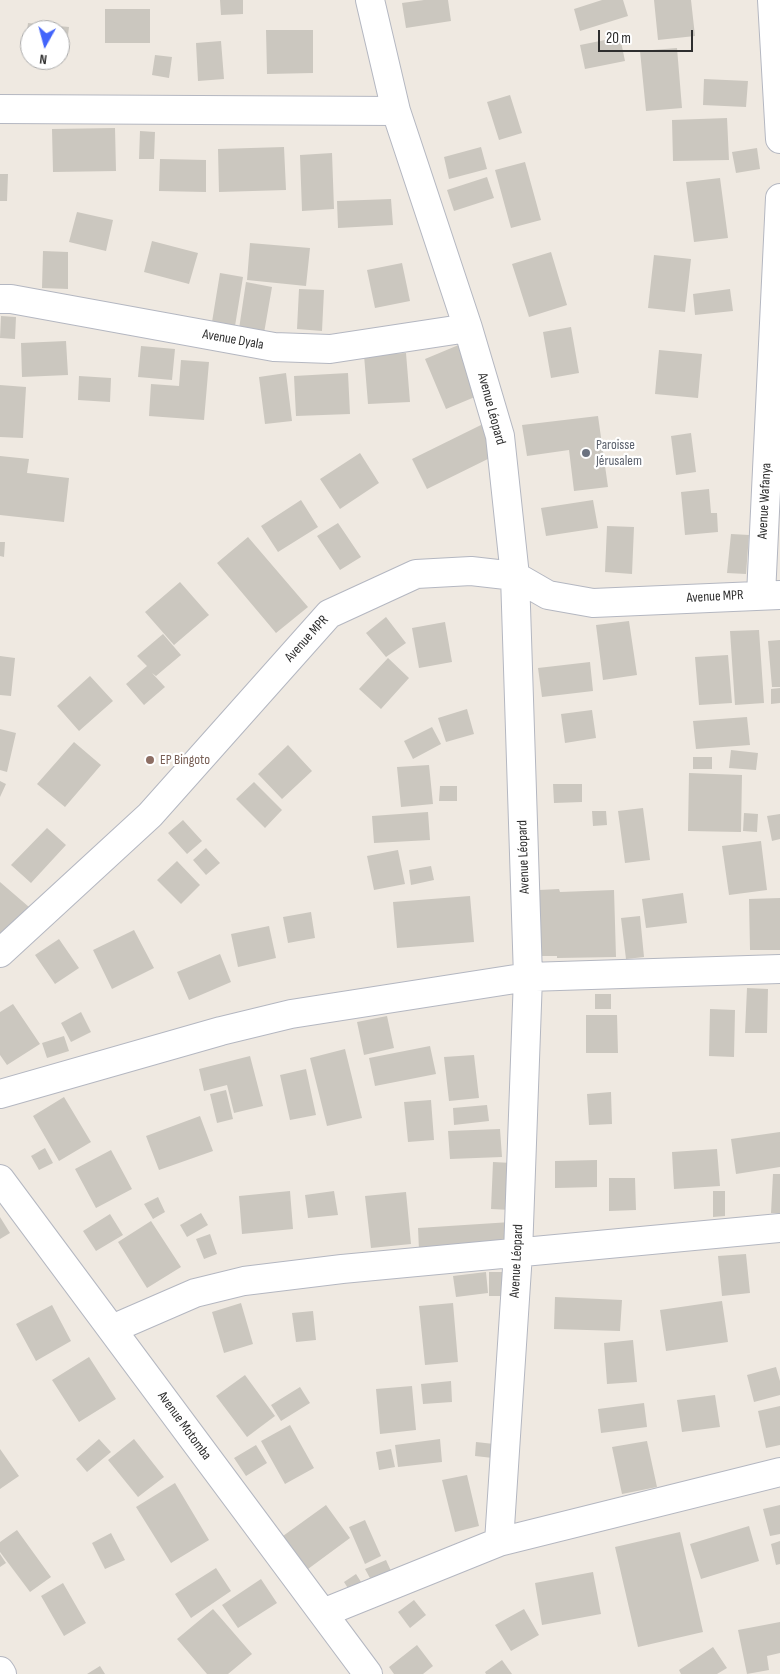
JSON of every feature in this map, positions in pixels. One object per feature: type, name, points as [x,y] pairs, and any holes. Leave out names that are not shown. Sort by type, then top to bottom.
[{"type":"street","name":"Avenue Léopard","points":[[370,0],[396,111],[468,328],[500,436],[515,576],[528,977],[518,1253],[499,1542]]},
{"type":"street","points":[[772,0],[780,140]]},
{"type":"street","points":[[0,109],[396,111]]},
{"type":"street","name":"Avenue Wafanya","points":[[770,595],[780,198]]},
{"type":"street","name":"Avenue Dyala","points":[[0,299],[11,299],[274,347],[330,349],[468,328]]},
{"type":"street","name":"Avenue MPR","points":[[0,953],[150,815],[330,614],[416,574],[471,571],[515,576],[548,595],[593,603],[770,595]]},
{"type":"street","points":[[0,1094],[221,1031],[290,1014],[528,977],[780,968]]},
{"type":"street","name":"Avenue Motomba","points":[[0,1179],[368,1674]]},
{"type":"street","points":[[112,1329],[195,1294],[244,1282],[342,1270],[780,1228]]},
{"type":"street","points":[[322,1613],[499,1542],[780,1472]]},
{"type":"building","points":[[220,0],[243,0],[243,14],[221,15]]},
{"type":"building","points":[[424,0],[448,0],[451,21],[406,28],[402,3]]},
{"type":"building","points":[[602,0],[623,0],[628,16],[580,31],[574,9]]},
{"type":"building","points":[[654,0],[691,0],[695,36],[658,40]]},
{"type":"building","points":[[105,9],[150,9],[150,43],[105,43]]},
{"type":"building","points":[[266,30],[313,30],[313,73],[267,74]]},
{"type":"building","points":[[620,37],[625,61],[585,69],[580,45]]},
{"type":"building","points":[[221,41],[224,79],[198,81],[196,43]]},
{"type":"building","points":[[677,48],[682,108],[646,111],[640,51]]},
{"type":"building","points":[[155,55],[172,57],[169,78],[152,75]]},
{"type":"building","points":[[704,79],[748,81],[746,107],[703,105]]},
{"type":"building","points":[[510,95],[522,133],[499,140],[487,102]]},
{"type":"building","points":[[727,118],[729,160],[673,161],[672,120]]},
{"type":"building","points":[[115,128],[116,171],[53,172],[52,129]]},
{"type":"building","points":[[140,131],[155,132],[154,159],[139,159]]},
{"type":"building","points":[[284,147],[286,190],[219,192],[218,149]]},
{"type":"building","points":[[481,147],[487,169],[449,179],[444,157]]},
{"type":"building","points":[[757,148],[760,169],[736,173],[732,152]]},
{"type":"building","points":[[332,153],[334,209],[302,211],[300,155]]},
{"type":"building","points":[[160,159],[206,160],[206,192],[159,191]]},
{"type":"building","points":[[525,162],[541,220],[511,228],[495,170]]},
{"type":"building","points":[[0,174],[8,174],[7,201],[0,201]]},
{"type":"building","points":[[487,177],[494,198],[454,211],[447,190]]},
{"type":"building","points":[[720,178],[728,238],[694,242],[686,182]]},
{"type":"building","points":[[391,199],[393,225],[338,228],[337,201]]},
{"type":"building","points":[[77,212],[113,220],[106,251],[69,242]]},
{"type":"building","points":[[152,241],[198,253],[189,284],[144,272]]},
{"type":"building","points":[[250,243],[310,248],[306,286],[247,280]]},
{"type":"building","points":[[43,251],[68,252],[68,289],[42,288]]},
{"type":"building","points":[[551,252],[567,305],[529,317],[512,264]]},
{"type":"building","points":[[654,255],[691,259],[685,312],[648,308]]},
{"type":"building","points":[[402,263],[410,301],[375,308],[367,270]]},
{"type":"building","points":[[220,273],[243,277],[235,326],[212,322]]},
{"type":"building","points":[[246,282],[272,287],[264,333],[239,329]]},
{"type":"building","points":[[299,289],[324,290],[322,331],[297,329]]},
{"type":"building","points":[[730,289],[733,311],[695,315],[693,294]]},
{"type":"building","points":[[1,316],[16,317],[15,339],[0,338]]},
{"type":"building","points":[[571,327],[579,373],[551,378],[543,332]]},
{"type":"building","points":[[66,341],[68,375],[22,377],[21,343]]},
{"type":"building","points":[[461,344],[482,394],[446,409],[425,359]]},
{"type":"building","points":[[141,346],[175,349],[172,380],[138,377]]},
{"type":"building","points":[[659,350],[702,354],[698,398],[655,394]]},
{"type":"building","points":[[406,353],[410,402],[368,404],[364,355]]},
{"type":"building","points":[[181,360],[209,362],[204,420],[149,416],[151,384],[179,386]]},
{"type":"building","points":[[286,373],[292,421],[265,424],[259,377]]},
{"type":"building","points":[[348,373],[350,414],[296,416],[294,376]]},
{"type":"building","points":[[79,376],[111,378],[110,402],[78,400]]},
{"type":"building","points":[[0,385],[26,387],[23,438],[0,437]]},
{"type":"building","name":"Paroisse Jérusalem","points":[[598,416],[608,487],[574,491],[569,450],[527,456],[522,425]]},
{"type":"building","points":[[483,424],[498,454],[427,489],[412,459]]},
{"type":"building","points":[[691,433],[696,472],[676,475],[671,436]]},
{"type":"building","points":[[360,453],[379,483],[340,509],[320,479]]},
{"type":"building","points":[[0,456],[29,459],[27,473],[69,478],[64,522],[0,515]]},
{"type":"building","points":[[709,489],[711,513],[717,513],[718,532],[685,535],[681,492]]},
{"type":"building","points":[[301,500],[318,527],[278,552],[261,526]]},
{"type":"building","points":[[593,500],[598,528],[546,536],[541,508]]},
{"type":"building","points":[[338,523],[361,557],[340,570],[317,536]]},
{"type":"building","points":[[607,526],[634,527],[632,574],[605,572]]},
{"type":"building","points":[[731,534],[749,535],[746,574],[727,573]]},
{"type":"building","points":[[248,537],[308,607],[276,633],[217,563]]},
{"type":"building","points":[[0,542],[5,542],[4,557],[0,556]]},
{"type":"building","points":[[180,582],[209,615],[174,645],[145,612]]},
{"type":"building","points":[[386,617],[406,643],[386,657],[366,633]]},
{"type":"building","points":[[629,621],[637,675],[603,680],[596,625]]},
{"type":"building","points":[[445,622],[452,662],[419,668],[412,628]]},
{"type":"building","points":[[759,630],[764,703],[735,705],[730,631]]},
{"type":"building","points":[[163,634],[181,655],[156,676],[152,673],[165,687],[144,705],[126,684],[147,666],[137,656]]},
{"type":"building","points":[[780,640],[780,687],[772,687],[768,641]]},
{"type":"building","points":[[728,655],[732,703],[699,705],[695,657]]},
{"type":"building","points":[[0,656],[15,658],[11,696],[0,695]]},
{"type":"building","points":[[388,658],[409,678],[381,709],[359,689]]},
{"type":"building","points":[[590,662],[593,691],[542,697],[538,668]]},
{"type":"building","points":[[90,676],[113,701],[79,731],[57,706]]},
{"type":"building","points":[[780,688],[780,703],[771,704],[771,689]]},
{"type":"building","points":[[467,709],[474,734],[446,742],[438,718]]},
{"type":"building","points":[[592,710],[596,738],[565,743],[561,714]]},
{"type":"building","points":[[747,717],[750,745],[696,749],[693,721]]},
{"type":"building","points":[[432,727],[441,744],[413,759],[404,741]]},
{"type":"building","points":[[0,729],[16,733],[7,772],[0,770]]},
{"type":"building","points":[[74,742],[101,765],[65,807],[37,784]]},
{"type":"building","points":[[288,745],[312,771],[282,799],[258,774]]},
{"type":"building","points":[[731,750],[758,753],[756,770],[729,768]]},
{"type":"building","points":[[693,757],[712,757],[712,769],[693,769]]},
{"type":"building","points":[[429,765],[433,804],[401,807],[397,767]]},
{"type":"building","points":[[689,773],[742,775],[741,832],[688,831]]},
{"type":"building","points":[[0,781],[6,784],[0,797]]},
{"type":"building","points":[[254,782],[282,810],[265,828],[236,799]]},
{"type":"building","points":[[553,784],[582,784],[582,802],[554,803]]},
{"type":"building","points":[[440,786],[457,786],[457,801],[439,801]]},
{"type":"building","points":[[643,808],[650,860],[625,863],[618,811]]},
{"type":"building","points":[[592,811],[606,811],[607,825],[593,826]]},
{"type":"building","points":[[428,812],[430,840],[374,843],[372,816]]},
{"type":"building","points":[[744,813],[758,814],[757,832],[743,831]]},
{"type":"building","points":[[780,814],[780,839],[772,841],[767,816]]},
{"type":"building","points":[[183,820],[202,841],[187,854],[168,833]]},
{"type":"building","points":[[47,828],[66,845],[31,883],[11,865]]},
{"type":"building","points":[[761,841],[767,890],[729,895],[722,846]]},
{"type":"building","points":[[206,848],[220,863],[206,875],[193,860]]},
{"type":"building","points":[[398,850],[405,884],[374,890],[367,856]]},
{"type":"building","points":[[177,861],[200,885],[181,904],[157,880]]},
{"type":"building","points":[[431,866],[434,880],[411,885],[409,870]]},
{"type":"building","points":[[0,882],[29,907],[0,940]]},
{"type":"building","points":[[559,889],[560,892],[614,890],[616,957],[557,958],[557,956],[541,956],[539,890]]},
{"type":"building","points":[[683,893],[687,923],[646,928],[642,899]]},
{"type":"building","points":[[470,896],[474,942],[397,948],[393,902]]},
{"type":"building","points":[[780,898],[780,950],[750,950],[749,899]]},
{"type":"building","points":[[311,912],[315,938],[288,943],[283,917]]},
{"type":"building","points":[[640,916],[644,957],[626,959],[621,918]]},
{"type":"building","points":[[269,926],[276,958],[238,967],[231,934]]},
{"type":"building","points":[[134,930],[154,968],[112,989],[93,950]]},
{"type":"building","points":[[59,939],[79,968],[55,984],[35,955]]},
{"type":"building","points":[[220,954],[231,982],[189,1000],[177,972]]},
{"type":"building","points":[[747,988],[768,989],[767,1033],[745,1033]]},
{"type":"building","points":[[595,994],[611,994],[611,1009],[595,1009]]},
{"type":"building","points":[[13,1004],[40,1044],[7,1065],[0,1055],[0,1012]]},
{"type":"building","points":[[710,1009],[735,1010],[734,1057],[709,1056]]},
{"type":"building","points":[[81,1012],[91,1032],[71,1042],[61,1023]]},
{"type":"building","points":[[586,1015],[617,1015],[618,1053],[586,1053]]},
{"type":"building","points":[[387,1016],[394,1048],[364,1055],[357,1022]]},
{"type":"building","points":[[64,1036],[69,1051],[47,1058],[42,1043]]},
{"type":"building","points":[[430,1046],[436,1074],[375,1086],[369,1058]]},
{"type":"building","points":[[345,1049],[362,1118],[327,1126],[310,1058]]},
{"type":"building","points":[[474,1055],[479,1098],[449,1101],[444,1057]]},
{"type":"building","points":[[250,1056],[263,1106],[234,1113],[227,1085],[204,1091],[199,1069]]},
{"type":"building","points":[[306,1069],[316,1115],[290,1120],[280,1075]]},
{"type":"building","points":[[226,1090],[233,1119],[217,1123],[210,1094]]},
{"type":"building","points":[[611,1092],[612,1124],[589,1125],[587,1094]]},
{"type":"building","points":[[64,1097],[91,1142],[59,1161],[33,1116]]},
{"type":"building","points":[[431,1100],[434,1140],[408,1142],[404,1102]]},
{"type":"building","points":[[487,1105],[489,1121],[454,1125],[453,1108]]},
{"type":"building","points":[[200,1116],[213,1151],[159,1170],[146,1136]]},
{"type":"building","points":[[500,1129],[502,1157],[450,1159],[448,1131]]},
{"type":"building","points":[[780,1132],[780,1167],[736,1174],[731,1139]]},
{"type":"building","points":[[45,1148],[53,1163],[39,1170],[31,1156]]},
{"type":"building","points":[[717,1149],[720,1186],[674,1189],[672,1152]]},
{"type":"building","points":[[111,1150],[132,1189],[96,1208],[75,1169]]},
{"type":"building","points":[[597,1160],[597,1187],[555,1188],[555,1161]]},
{"type":"building","points":[[493,1162],[512,1163],[511,1210],[491,1209]]},
{"type":"building","points":[[773,1174],[780,1174],[780,1213],[771,1213]]},
{"type":"building","points":[[609,1178],[635,1178],[636,1210],[609,1211]]},
{"type":"building","points":[[290,1191],[293,1229],[242,1234],[239,1196]]},
{"type":"building","points":[[334,1191],[338,1215],[308,1218],[305,1195]]},
{"type":"building","points":[[713,1191],[725,1191],[725,1216],[713,1217]]},
{"type":"building","points":[[406,1192],[411,1244],[371,1248],[365,1196]]},
{"type":"building","points":[[158,1197],[165,1212],[153,1219],[144,1204]]},
{"type":"building","points":[[201,1213],[208,1225],[187,1237],[180,1225]]},
{"type":"building","points":[[110,1214],[123,1235],[96,1251],[83,1231]]},
{"type":"building","points":[[0,1217],[10,1233],[0,1239]]},
{"type":"building","points":[[151,1221],[181,1267],[147,1288],[118,1242]]},
{"type":"building","points":[[511,1222],[512,1245],[419,1250],[418,1228]]},
{"type":"building","points":[[210,1234],[217,1254],[204,1259],[196,1239]]},
{"type":"building","points":[[746,1254],[750,1293],[722,1296],[718,1256]]},
{"type":"building","points":[[486,1272],[488,1293],[456,1297],[453,1276]]},
{"type":"building","points":[[489,1272],[505,1272],[506,1296],[489,1296]]},
{"type":"building","points":[[555,1297],[622,1300],[620,1331],[554,1329]]},
{"type":"building","points":[[722,1301],[728,1342],[666,1351],[660,1310]]},
{"type":"building","points":[[241,1303],[253,1344],[224,1353],[212,1312]]},
{"type":"building","points":[[453,1303],[458,1362],[425,1365],[419,1306]]},
{"type":"building","points":[[52,1305],[71,1341],[36,1361],[16,1324]]},
{"type":"building","points":[[313,1311],[316,1340],[296,1342],[292,1313]]},
{"type":"building","points":[[633,1340],[637,1382],[607,1384],[604,1343]]},
{"type":"building","points":[[89,1357],[116,1399],[79,1422],[52,1380]]},
{"type":"building","points":[[776,1367],[780,1381],[780,1395],[754,1402],[747,1375]]},
{"type":"building","points":[[245,1375],[275,1416],[247,1437],[216,1396]]},
{"type":"building","points":[[451,1381],[452,1402],[423,1404],[421,1384]]},
{"type":"building","points":[[412,1386],[416,1430],[380,1434],[376,1389]]},
{"type":"building","points":[[300,1387],[310,1403],[281,1421],[271,1405]]},
{"type":"building","points":[[715,1395],[720,1427],[682,1432],[677,1400]]},
{"type":"building","points":[[644,1403],[647,1427],[601,1433],[598,1409]]},
{"type":"building","points":[[780,1406],[780,1445],[766,1448],[758,1411]]},
{"type":"building","points":[[290,1425],[314,1468],[285,1484],[261,1441]]},
{"type":"building","points":[[99,1439],[111,1452],[87,1472],[76,1459]]},
{"type":"building","points":[[134,1439],[164,1477],[138,1497],[108,1460]]},
{"type":"building","points":[[440,1439],[442,1462],[398,1467],[395,1445]]},
{"type":"building","points":[[647,1441],[657,1487],[622,1494],[612,1447]]},
{"type":"building","points":[[476,1442],[494,1444],[493,1458],[475,1456]]},
{"type":"building","points":[[256,1445],[267,1463],[246,1476],[234,1458]]},
{"type":"building","points":[[0,1449],[19,1476],[0,1489]]},
{"type":"building","points":[[391,1449],[395,1467],[379,1470],[376,1452]]},
{"type":"building","points":[[467,1475],[479,1526],[455,1532],[442,1480]]},
{"type":"building","points":[[175,1483],[209,1540],[171,1563],[136,1507]]},
{"type":"building","points":[[326,1505],[350,1538],[308,1569],[283,1536]]},
{"type":"building","points":[[780,1505],[780,1534],[770,1536],[763,1509]]},
{"type":"building","points":[[365,1520],[381,1556],[365,1564],[349,1527]]},
{"type":"building","points":[[749,1526],[759,1561],[701,1579],[690,1544]]},
{"type":"building","points":[[17,1530],[51,1577],[30,1592],[0,1552],[0,1542]]},
{"type":"building","points":[[680,1532],[703,1632],[638,1647],[615,1547]]},
{"type":"building","points":[[111,1533],[125,1560],[105,1569],[92,1543]]},
{"type":"building","points":[[780,1541],[780,1564],[776,1565],[771,1544]]},
{"type":"building","points":[[0,1554],[6,1563],[0,1567]]},
{"type":"building","points":[[386,1560],[391,1571],[371,1580],[365,1569]]},
{"type":"building","points":[[216,1568],[231,1591],[191,1618],[175,1594]]},
{"type":"building","points":[[593,1572],[601,1614],[542,1625],[535,1583]]},
{"type":"building","points":[[356,1574],[363,1585],[351,1593],[344,1582]]},
{"type":"building","points":[[261,1579],[277,1603],[238,1628],[222,1605]]},
{"type":"building","points":[[63,1583],[86,1623],[64,1636],[41,1596]]},
{"type":"building","points":[[414,1600],[426,1615],[410,1628],[398,1612]]},
{"type":"building","points":[[213,1609],[252,1654],[228,1674],[207,1674],[177,1639]]},
{"type":"building","points":[[524,1609],[539,1635],[511,1651],[495,1625]]},
{"type":"building","points":[[780,1622],[780,1653],[767,1656],[769,1670],[747,1674],[738,1630]]},
{"type":"building","points":[[417,1645],[433,1666],[423,1674],[394,1674],[389,1667]]},
{"type":"building","points":[[713,1647],[727,1668],[717,1674],[681,1674],[679,1670]]},
{"type":"building","points":[[502,1660],[512,1674],[486,1674],[485,1672]]},
{"type":"building","points":[[100,1666],[105,1674],[87,1674]]},
{"type":"place","name":"Paroisse Jérusalem","points":[[586,453]]},
{"type":"place","name":"EP Bingoto","points":[[150,760]]}]
